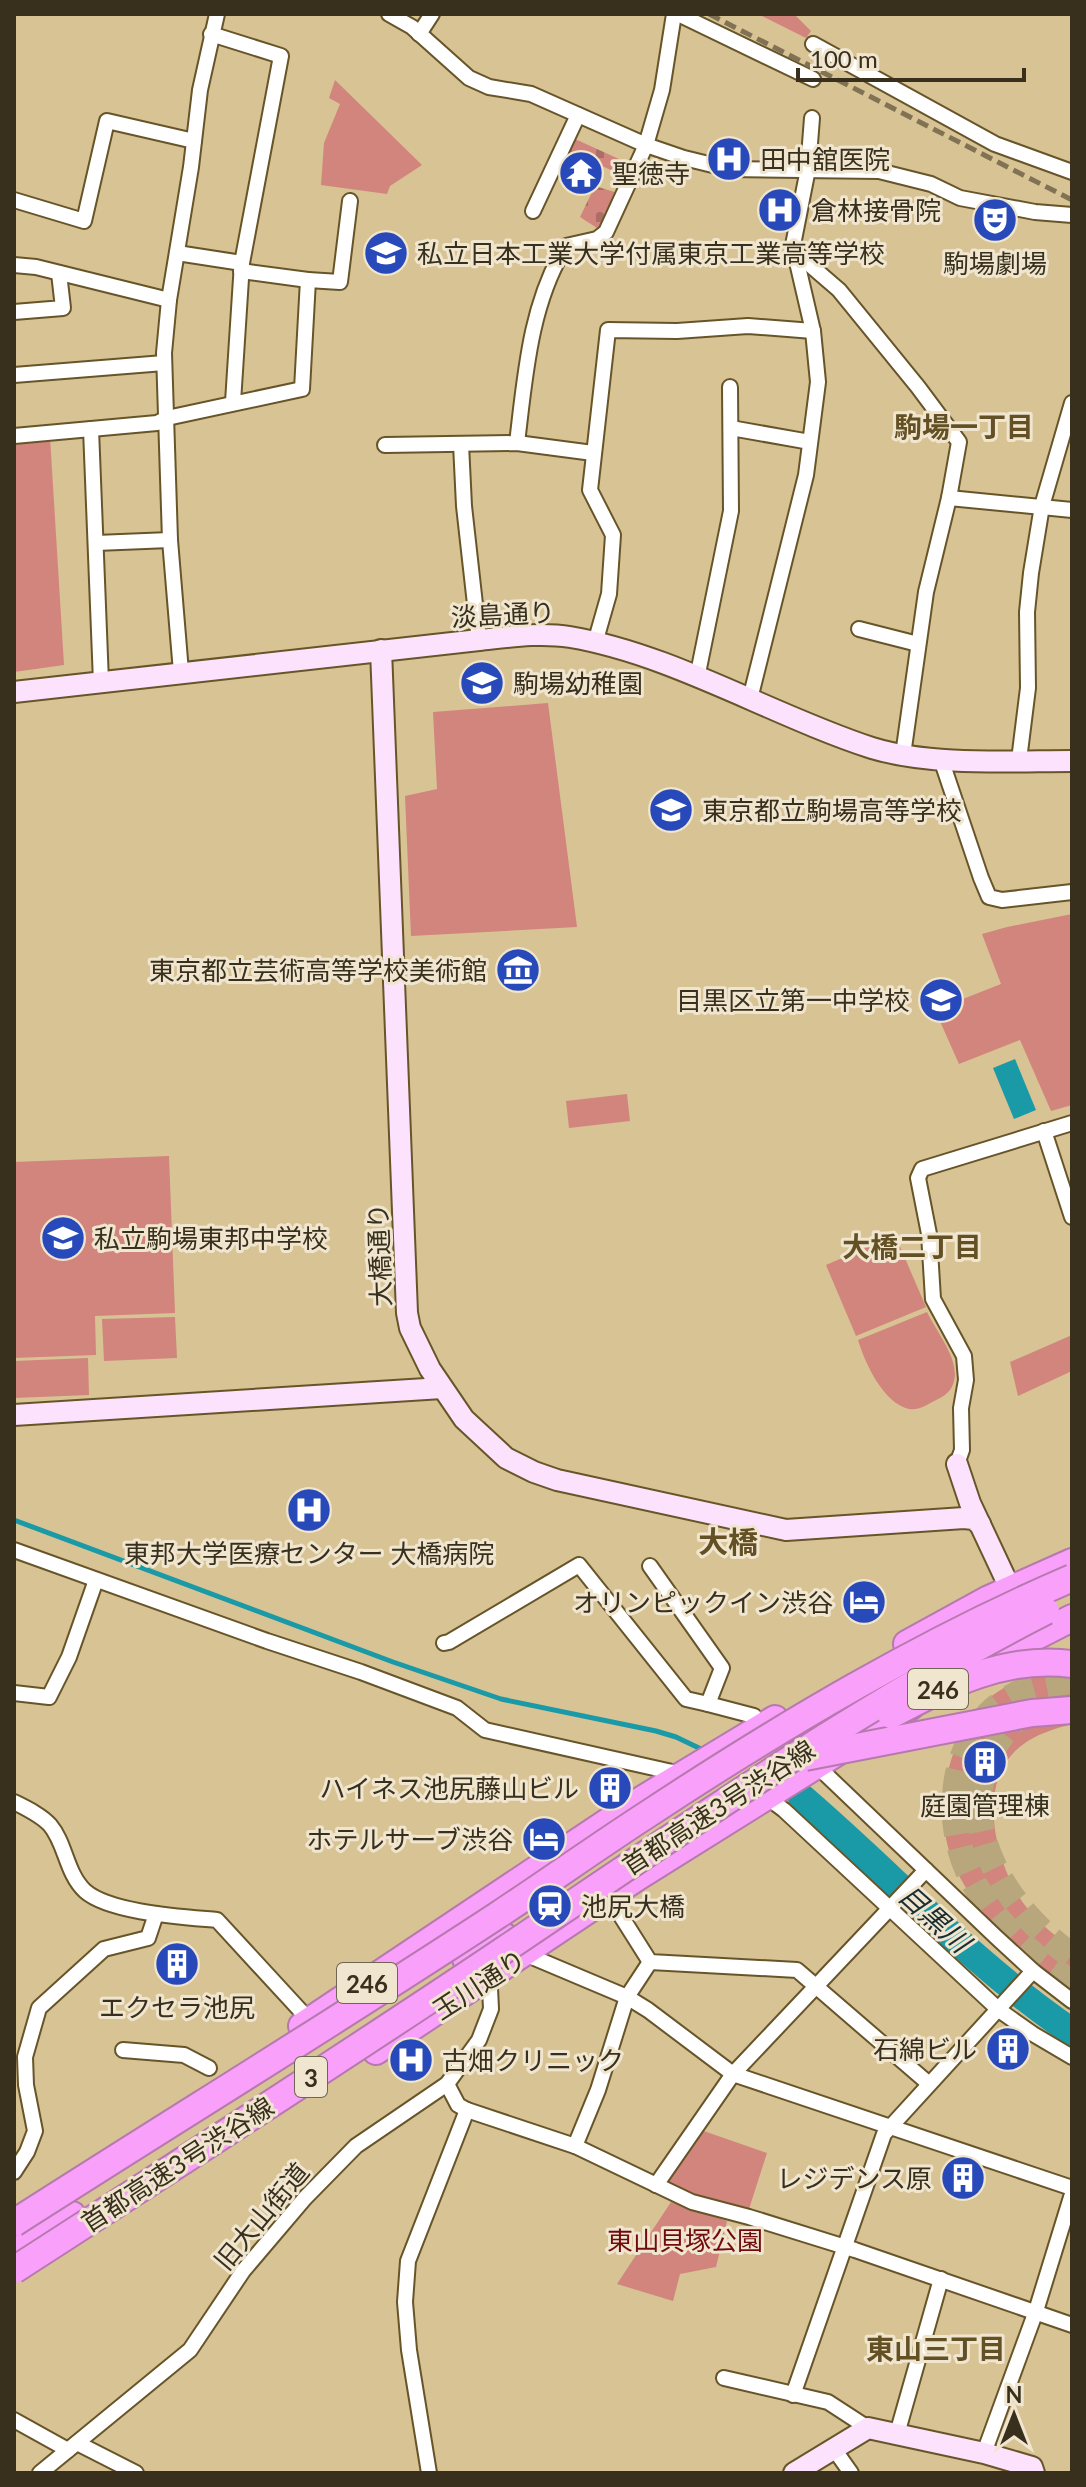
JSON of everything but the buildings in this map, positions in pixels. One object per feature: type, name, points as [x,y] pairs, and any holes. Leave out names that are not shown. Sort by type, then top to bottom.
[{"type":"highway","name":"246","points":[[24,2207],[682,1774],[815,1695],[1011,1589],[1072,1562]]},
{"type":"highway","name":"首都高速3号渋谷線","points":[[14,2222],[498,1916],[648,1814],[856,1685],[955,1632],[1072,1578]]},
{"type":"highway","name":"首都高速3号渋谷線","points":[[14,2270],[568,1907],[608,1889],[759,1779],[880,1702],[966,1652],[1072,1600]]},
{"type":"highway","name":"玉川通り","points":[[14,2284],[486,1980],[525,1954],[608,1889],[639,1876],[965,1673],[1072,1618]]},
{"type":"highway","points":[[608,1889],[767,1785],[943,1688],[983,1671],[1017,1663],[1043,1661],[1072,1664]]},
{"type":"highway","points":[[498,1916],[743,1774],[890,1739],[1032,1713],[1072,1710]]},
{"type":"highway","points":[[14,2253],[466,1959],[526,1925],[639,1876]]},
{"type":"highway","points":[[14,2222],[24,2207]]},
{"type":"street","points":[[181,672],[170,540],[164,363],[169,300],[200,90],[217,14]]},
{"type":"street","points":[[389,14],[419,34],[469,78],[489,87],[531,94],[646,145],[684,158],[729,169],[879,171],[931,184],[960,198],[1035,212],[1072,215]]},
{"type":"street","points":[[419,34],[432,14]]},
{"type":"street","points":[[517,443],[526,375],[544,289],[566,246],[597,239],[606,232],[646,145],[662,90],[676,14],[813,79]]},
{"type":"street","points":[[211,34],[281,56],[242,267],[233,402]]},
{"type":"street","points":[[813,44],[995,144],[1072,172]]},
{"type":"street","points":[[533,211],[578,115]]},
{"type":"street","points":[[750,699],[806,475],[818,382],[813,331],[793,245],[808,169],[812,118]]},
{"type":"street","points":[[14,200],[84,221],[107,121],[194,141]]},
{"type":"street","points":[[177,253],[308,280],[340,282],[350,201]]},
{"type":"street","points":[[795,253],[839,290],[959,442],[926,592],[903,755]]},
{"type":"street","points":[[14,265],[36,267],[169,300]]},
{"type":"street","points":[[14,312],[63,308],[59,273]]},
{"type":"street","points":[[14,436],[157,423],[233,402],[302,389],[308,280]]},
{"type":"street","points":[[595,643],[609,594],[613,535],[590,490],[608,330],[677,331],[748,326],[813,331]]},
{"type":"street","points":[[14,375],[164,363]]},
{"type":"street","points":[[697,678],[731,511],[730,387]]},
{"type":"street","points":[[1019,760],[1028,688],[1027,612],[1042,506],[1072,403]]},
{"type":"street","points":[[731,428],[810,442]]},
{"type":"street","points":[[91,429],[101,682]]},
{"type":"street","points":[[385,445],[517,443],[593,453]]},
{"type":"street","points":[[461,444],[464,506],[479,640]]},
{"type":"street","points":[[949,498],[1072,510]]},
{"type":"street","points":[[96,543],[170,540]]},
{"type":"street","points":[[859,629],[918,644]]},
{"type":"street","name":"淡島通り","points":[[14,692],[479,640],[568,636],[627,651],[848,739],[903,755],[941,759],[1072,761]]},
{"type":"street","name":"大橋通り","points":[[381,650],[407,1313],[410,1328],[442,1388],[464,1419],[488,1444],[506,1458],[557,1480],[786,1530],[964,1518],[980,1524]]},
{"type":"street","points":[[941,759],[989,897],[1002,900],[1072,892]]},
{"type":"street","points":[[1033,1637],[980,1524],[957,1464],[962,1450],[961,1408],[966,1380],[964,1356],[933,1299],[929,1234],[918,1178],[922,1169],[1072,1123]]},
{"type":"street","points":[[1044,1131],[1072,1217]]},
{"type":"street","points":[[14,1415],[442,1388]]},
{"type":"street","points":[[14,1550],[457,1708],[485,1730],[682,1774]]},
{"type":"street","points":[[444,1643],[579,1565],[686,1699],[754,1716],[761,1727]]},
{"type":"street","points":[[650,1566],[722,1668],[708,1704]]},
{"type":"street","points":[[14,1693],[49,1697],[69,1657],[96,1580]]},
{"type":"street","points":[[812,1766],[1030,1975],[1072,2001]]},
{"type":"street","points":[[767,1795],[1033,2034],[1072,2057]]},
{"type":"street","points":[[14,1802],[51,1826],[73,1876],[86,1892],[116,1905],[156,1914],[217,1920],[310,2021]]},
{"type":"street","points":[[656,2185],[733,2074],[924,1872]]},
{"type":"street","points":[[608,1889],[650,1962]]},
{"type":"street","points":[[14,2172],[20,2150],[35,2131],[26,2085],[25,2057],[39,2008],[104,1949],[148,1938],[156,1914]]},
{"type":"street","points":[[525,1954],[627,1997],[733,2074],[1072,2188]]},
{"type":"street","points":[[650,1962],[797,1970],[928,2083]]},
{"type":"street","points":[[575,2146],[598,2090],[627,1997],[650,1962]]},
{"type":"street","points":[[793,2395],[884,2134],[1030,1975]]},
{"type":"street","name":"旧大山街道","points":[[40,2473],[190,2350],[243,2271],[305,2198],[356,2146],[447,2084],[479,2040],[491,2009],[490,1988],[486,1980]]},
{"type":"street","points":[[123,2050],[184,2055],[209,2068]]},
{"type":"street","points":[[447,2084],[458,2105],[467,2110],[575,2146],[692,2202],[846,2247],[1072,2325]]},
{"type":"street","points":[[429,2473],[409,2350],[405,2302],[408,2261],[467,2110]]},
{"type":"street","points":[[984,2453],[1036,2311],[1072,2194]]},
{"type":"street","points":[[897,2434],[941,2279]]},
{"type":"street","points":[[724,2378],[828,2402],[868,2428],[984,2453],[1032,2467],[1034,2473]]},
{"type":"street","points":[[14,2420],[136,2473]]},
{"type":"street","points":[[794,2473],[868,2428]]},
{"type":"street","points":[[834,2449],[851,2473]]},
{"type":"green space","points":[[758,14],[794,14],[811,31],[806,38]]},
{"type":"green space","points":[[335,80],[422,165],[390,186],[387,194],[321,185],[324,143],[340,104],[329,98]]},
{"type":"green space","points":[[575,139],[630,164],[624,176],[569,151]]},
{"type":"green space","points":[[595,186],[618,193],[600,230],[580,217]]},
{"type":"green space","points":[[50,437],[64,665],[14,672],[14,440]]},
{"type":"green space","points":[[548,703],[577,927],[411,936],[405,796],[437,789],[433,712]]},
{"type":"green space","points":[[1072,914],[1072,1105],[1051,1111],[1020,1040],[959,1064],[935,1010],[1001,984],[982,934]]},
{"type":"green space","points":[[627,1094],[630,1121],[569,1128],[566,1101]]},
{"type":"green space","points":[[169,1156],[175,1313],[95,1316],[96,1355],[14,1358],[14,1162]]},
{"type":"green space","points":[[895,1235],[926,1307],[856,1336],[826,1265]]},
{"type":"green space","points":[[927,1312],[952,1359],[955,1375],[950,1390],[942,1397],[920,1408],[909,1409],[883,1391],[865,1360],[858,1340]]},
{"type":"green space","points":[[175,1317],[177,1358],[104,1361],[102,1319]]},
{"type":"green space","points":[[1072,1335],[1072,1371],[1018,1396],[1010,1362]]},
{"type":"green space","points":[[88,1358],[89,1395],[14,1398],[14,1361]]},
{"type":"green space","points":[[1072,1671],[1072,1724],[1033,1738],[1007,1760],[994,1795],[994,1815],[1001,1855],[1015,1890],[1040,1922],[1072,1947],[1072,1992],[1021,1951],[976,1903],[955,1867],[948,1847],[943,1804],[951,1761],[969,1722],[982,1705],[1012,1684]]},
{"type":"green space","points":[[981,1848],[988,1867],[982,1873],[975,1866],[972,1855]]},
{"type":"green space","points":[[698,2129],[767,2153],[749,2209],[679,2190],[667,2180]]},
{"type":"green space","name":"東山貝塚公園","points":[[671,2202],[727,2221],[716,2267],[680,2274],[673,2301],[617,2284]]},
{"type":"water","points":[[1015,1059],[1036,1110],[1014,1119],[993,1068]]},
{"type":"waterway","points":[[14,1520],[393,1662],[501,1699],[656,1731],[701,1749]]},
{"type":"waterway","name":"目黒川","points":[[802,1798],[967,1949],[1072,2032]]},
{"type":"tunnel","points":[[1072,1681],[1027,1690],[992,1711],[965,1751],[955,1799],[955,1824],[960,1848],[968,1871],[987,1905],[1026,1948],[1072,1983]]},
{"type":"tunnel","points":[[1031,1706],[1001,1736],[984,1769],[979,1803],[983,1837],[996,1871],[1016,1903],[1042,1931],[1072,1956]]},
{"type":"railway","points":[[709,14],[1072,200]]},
{"type":"place","name":"田中舘医院","points":[[729,159]]},
{"type":"place","name":"聖徳寺","points":[[581,173]]},
{"type":"place","name":"倉林接骨院","points":[[780,210]]},
{"type":"place","name":"駒場劇場","points":[[995,220]]},
{"type":"place","name":"私立日本工業大学付属東京工業高等学校","points":[[386,253]]},
{"type":"place","name":"駒場幼稚園","points":[[482,683]]},
{"type":"place","name":"東京都立駒場高等学校","points":[[671,810]]},
{"type":"place","name":"東京都立芸術高等学校美術館","points":[[518,970]]},
{"type":"place","name":"目黒区立第一中学校","points":[[941,1000]]},
{"type":"place","name":"私立駒場東邦中学校","points":[[63,1238]]},
{"type":"place","name":"東邦大学医療センター 大橋病院","points":[[309,1510]]},
{"type":"place","name":"オリンピックイン渋谷","points":[[864,1602]]},
{"type":"place","name":"庭園管理棟","points":[[985,1762]]},
{"type":"place","name":"ハイネス池尻藤山ビル","points":[[610,1788]]},
{"type":"place","name":"ホテルサーブ渋谷","points":[[544,1839]]},
{"type":"place","name":"池尻大橋","points":[[550,1906]]},
{"type":"place","name":"エクセラ池尻","points":[[177,1964]]},
{"type":"place","name":"石綿ビル","points":[[1008,2049]]},
{"type":"place","name":"古畑クリニック","points":[[411,2060]]},
{"type":"place","name":"レジデンス原","points":[[963,2178]]},
{"type":"district","name":"駒場一丁目","points":[[964,426]]},
{"type":"district","name":"大橋二丁目","points":[[912,1246]]},
{"type":"district","name":"大橋","points":[[728,1541]]},
{"type":"district","name":"東山三丁目","points":[[936,2348]]}]
